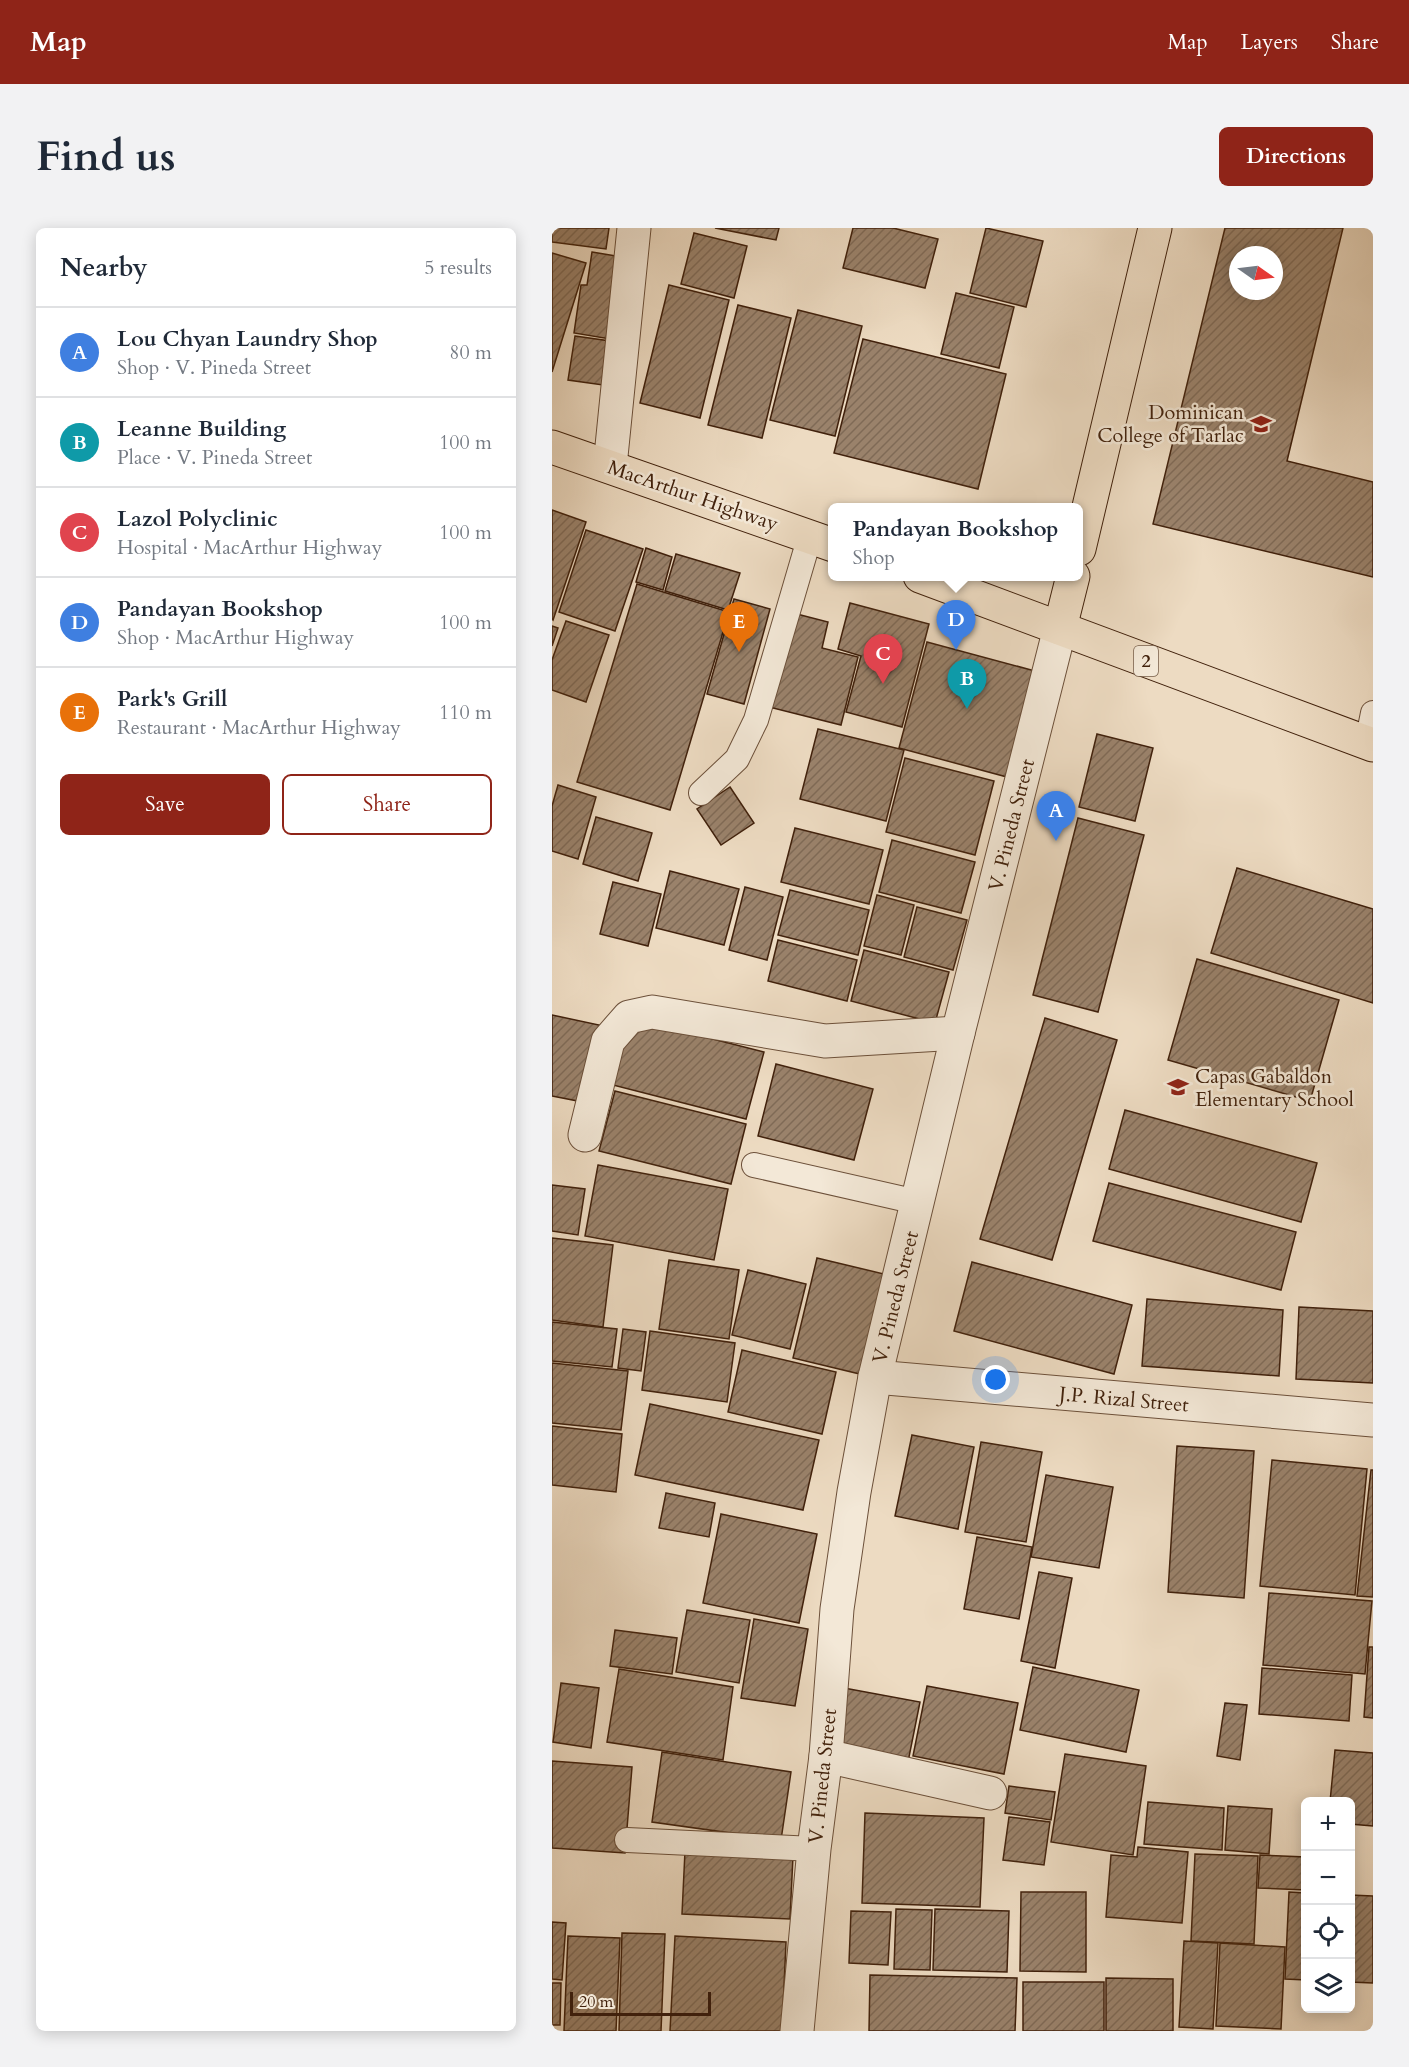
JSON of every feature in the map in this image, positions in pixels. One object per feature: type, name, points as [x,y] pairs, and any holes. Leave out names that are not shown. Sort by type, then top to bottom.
[{"type":"main road","points":[[1083,532],[1155,228]]},
{"type":"main road","name":"MacArthur Highway","points":[[552,447],[822,540]]},
{"type":"main road","name":"2","points":[[933,581],[1060,628],[1371,734]]},
{"type":"main road","name":"V. Pineda Street","points":[[1060,628],[1071,581]]},
{"type":"street","points":[[610,466],[634,228]]},
{"type":"street","name":"V. Pineda Street","points":[[797,2031],[814,1849],[826,1756],[837,1609],[854,1492],[875,1377],[958,1033],[1060,628]]},
{"type":"street","points":[[585,1135],[608,1041],[629,1017],[652,1012],[825,1041],[958,1033]]},
{"type":"street","name":"J.P. Rizal Street","points":[[875,1377],[1373,1420]]},
{"type":"street","points":[[826,1756],[990,1793]]},
{"type":"lane","points":[[701,792],[737,759],[756,720],[822,540]]},
{"type":"lane","points":[[754,1165],[917,1202]]},
{"type":"lane","points":[[627,1840],[814,1849]]},
{"type":"building","points":[[552,228],[609,228],[606,249],[552,242]]},
{"type":"building","points":[[715,228],[779,228],[776,240]]},
{"type":"building","points":[[853,228],[893,228],[938,239],[925,288],[843,268]]},
{"type":"building","points":[[986,228],[1043,241],[1026,307],[970,293]]},
{"type":"building","points":[[1225,228],[1343,228],[1287,461],[1373,482],[1373,577],[1153,524]]},
{"type":"building","points":[[694,233],[747,246],[734,298],[681,284]]},
{"type":"building","points":[[592,252],[622,257],[610,339],[574,333],[581,285],[587,285]]},
{"type":"building","points":[[552,253],[586,263],[552,372]]},
{"type":"building","points":[[669,285],[729,300],[700,418],[640,403]]},
{"type":"building","points":[[956,293],[1014,307],[999,368],[941,354]]},
{"type":"building","points":[[738,305],[791,318],[762,438],[708,425]]},
{"type":"building","points":[[798,310],[862,326],[835,436],[770,420]]},
{"type":"building","points":[[575,336],[610,341],[603,385],[568,380]]},
{"type":"building","points":[[863,339],[1006,374],[978,489],[834,453]]},
{"type":"building","points":[[552,510],[586,522],[553,620],[552,619]]},
{"type":"building","points":[[586,530],[643,549],[615,631],[559,612]]},
{"type":"building","points":[[646,548],[672,557],[663,590],[636,582]]},
{"type":"building","points":[[676,554],[740,573],[728,610],[665,591]]},
{"type":"building","points":[[637,584],[729,612],[670,810],[577,782]]},
{"type":"building","points":[[734,599],[770,609],[744,704],[707,694]]},
{"type":"building","points":[[850,603],[929,624],[902,727],[846,712],[861,656],[838,649]]},
{"type":"building","points":[[793,613],[828,622],[822,648],[858,657],[841,725],[769,707]]},
{"type":"building","points":[[566,621],[609,635],[586,702],[552,690],[552,660]]},
{"type":"building","points":[[552,626],[558,628],[552,646]]},
{"type":"building","points":[[927,642],[1035,671],[1007,777],[899,748]]},
{"type":"building","points":[[818,729],[904,750],[886,821],[800,799]]},
{"type":"building","points":[[1097,734],[1153,748],[1135,821],[1079,807]]},
{"type":"building","points":[[905,758],[994,781],[975,855],[886,832]]},
{"type":"building","points":[[558,785],[596,797],[578,859],[552,851],[552,806]]},
{"type":"building","points":[[730,787],[754,823],[721,845],[697,809]]},
{"type":"building","points":[[596,817],[652,833],[638,881],[583,864]]},
{"type":"building","points":[[1078,818],[1144,835],[1098,1012],[1033,995]]},
{"type":"building","points":[[795,828],[883,850],[869,904],[781,882]]},
{"type":"building","points":[[892,840],[975,862],[961,913],[879,892]]},
{"type":"building","points":[[1237,868],[1373,909],[1373,1003],[1211,953]]},
{"type":"building","points":[[670,871],[739,889],[724,945],[656,928]]},
{"type":"building","points":[[613,882],[661,894],[648,946],[600,934]]},
{"type":"building","points":[[745,887],[783,897],[767,960],[729,950]]},
{"type":"building","points":[[790,890],[869,910],[858,955],[778,935]]},
{"type":"building","points":[[877,895],[914,905],[901,955],[864,946]]},
{"type":"building","points":[[917,907],[967,920],[953,970],[904,957]]},
{"type":"building","points":[[778,940],[857,960],[847,1001],[768,981]]},
{"type":"building","points":[[864,950],[949,972],[935,1023],[851,1001]]},
{"type":"building","points":[[1197,959],[1339,1000],[1310,1101],[1168,1060]]},
{"type":"building","points":[[552,1015],[599,1025],[583,1102],[552,1096]]},
{"type":"building","points":[[630,1018],[764,1052],[746,1119],[613,1085]]},
{"type":"building","points":[[1045,1018],[1117,1040],[1052,1260],[980,1239]]},
{"type":"building","points":[[776,1064],[873,1089],[854,1160],[758,1136]]},
{"type":"building","points":[[615,1091],[746,1124],[731,1184],[599,1151]]},
{"type":"building","points":[[1125,1110],[1317,1163],[1301,1222],[1109,1169]]},
{"type":"building","points":[[598,1165],[728,1189],[714,1260],[585,1236]]},
{"type":"building","points":[[1109,1183],[1296,1232],[1281,1290],[1093,1241]]},
{"type":"building","points":[[552,1185],[585,1189],[578,1235],[552,1231]]},
{"type":"building","points":[[552,1238],[613,1245],[603,1327],[552,1320]]},
{"type":"building","points":[[817,1258],[888,1275],[864,1375],[793,1358]]},
{"type":"building","points":[[669,1260],[739,1270],[729,1339],[659,1329]]},
{"type":"building","points":[[972,1262],[1132,1305],[1114,1374],[954,1331]]},
{"type":"building","points":[[748,1270],[806,1284],[790,1349],[732,1335]]},
{"type":"building","points":[[1147,1299],[1283,1310],[1279,1376],[1142,1366]]},
{"type":"building","points":[[1299,1307],[1373,1311],[1373,1383],[1296,1379]]},
{"type":"building","points":[[552,1322],[617,1329],[612,1367],[552,1361]]},
{"type":"building","points":[[623,1329],[646,1332],[641,1371],[618,1368]]},
{"type":"building","points":[[650,1331],[735,1343],[727,1402],[642,1390]]},
{"type":"building","points":[[742,1350],[836,1372],[822,1434],[728,1412]]},
{"type":"building","points":[[552,1363],[628,1371],[621,1430],[552,1423]]},
{"type":"building","points":[[650,1404],[819,1440],[803,1510],[635,1475]]},
{"type":"building","points":[[552,1426],[622,1434],[616,1492],[552,1485]]},
{"type":"building","points":[[912,1435],[974,1447],[958,1529],[895,1516]]},
{"type":"building","points":[[981,1442],[1042,1452],[1026,1542],[965,1532]]},
{"type":"building","points":[[1177,1446],[1254,1451],[1244,1598],[1168,1592]]},
{"type":"building","points":[[1272,1460],[1367,1469],[1355,1595],[1260,1586]]},
{"type":"building","points":[[1371,1470],[1373,1470],[1373,1597],[1357,1596]]},
{"type":"building","points":[[1046,1475],[1113,1487],[1099,1568],[1031,1557]]},
{"type":"building","points":[[666,1493],[715,1503],[709,1537],[659,1528]]},
{"type":"building","points":[[721,1514],[817,1534],[799,1623],[703,1603]]},
{"type":"building","points":[[977,1537],[1032,1547],[1019,1619],[964,1609]]},
{"type":"building","points":[[1039,1572],[1072,1578],[1055,1668],[1021,1661]]},
{"type":"building","points":[[1269,1593],[1372,1601],[1365,1674],[1263,1665]]},
{"type":"building","points":[[687,1610],[750,1620],[739,1683],[676,1672]]},
{"type":"building","points":[[754,1619],[808,1629],[795,1706],[741,1698]]},
{"type":"building","points":[[615,1630],[677,1638],[672,1674],[610,1666]]},
{"type":"building","points":[[1369,1647],[1373,1647],[1373,1718],[1364,1717]]},
{"type":"building","points":[[1033,1667],[1139,1690],[1126,1752],[1020,1730]]},
{"type":"building","points":[[1262,1668],[1352,1675],[1349,1721],[1259,1714]]},
{"type":"building","points":[[619,1669],[733,1687],[723,1760],[607,1742]]},
{"type":"building","points":[[561,1683],[599,1688],[591,1748],[553,1742]]},
{"type":"building","points":[[927,1686],[1018,1703],[1004,1774],[913,1756]]},
{"type":"building","points":[[844,1688],[920,1702],[908,1762],[833,1748]]},
{"type":"building","points":[[1225,1703],[1247,1705],[1240,1760],[1217,1756]]},
{"type":"building","points":[[1335,1750],[1373,1753],[1373,1826],[1355,1824],[1355,1797],[1330,1797]]},
{"type":"building","points":[[662,1752],[791,1772],[781,1840],[652,1822]]},
{"type":"building","points":[[1065,1754],[1146,1766],[1133,1855],[1051,1842]]},
{"type":"building","points":[[552,1761],[632,1767],[625,1853],[552,1848]]},
{"type":"building","points":[[1009,1786],[1055,1792],[1051,1820],[1005,1813]]},
{"type":"building","points":[[1148,1802],[1224,1808],[1222,1850],[1144,1844]]},
{"type":"building","points":[[1228,1806],[1272,1809],[1269,1854],[1225,1850]]},
{"type":"building","points":[[865,1813],[984,1818],[980,1907],[862,1903]]},
{"type":"building","points":[[1009,1817],[1050,1822],[1044,1865],[1003,1860]]},
{"type":"building","points":[[1138,1847],[1188,1852],[1182,1923],[1106,1917],[1111,1855],[1137,1857]]},
{"type":"building","points":[[685,1851],[793,1856],[790,1919],[682,1914]]},
{"type":"building","points":[[1195,1854],[1258,1856],[1254,1944],[1191,1941]]},
{"type":"building","points":[[1260,1855],[1301,1857],[1301,1890],[1258,1888]]},
{"type":"building","points":[[1021,1892],[1086,1892],[1086,1972],[1020,1971]]},
{"type":"building","points":[[1289,1892],[1301,1893],[1301,1980],[1285,1979]]},
{"type":"building","points":[[1355,1895],[1373,1896],[1373,1983],[1355,1982]]},
{"type":"building","points":[[896,1909],[932,1910],[930,1970],[894,1969]]},
{"type":"building","points":[[935,1909],[1009,1911],[1007,1972],[933,1970]]},
{"type":"building","points":[[851,1911],[891,1912],[888,1965],[849,1963]]},
{"type":"building","points":[[552,1922],[566,1923],[562,1980],[552,1979]]},
{"type":"building","points":[[622,1933],[665,1934],[661,2031],[619,2031]]},
{"type":"building","points":[[568,1936],[620,1938],[616,2031],[564,2031]]},
{"type":"building","points":[[675,1936],[786,1942],[782,2031],[670,2031]]},
{"type":"building","points":[[1184,1941],[1218,1943],[1213,2029],[1179,2027]]},
{"type":"building","points":[[1220,1943],[1285,1947],[1281,2029],[1216,2026]]},
{"type":"building","points":[[870,1975],[1017,1978],[1015,2031],[869,2031]]},
{"type":"building","points":[[1106,1978],[1173,1979],[1173,2031],[1106,2031]]},
{"type":"building","points":[[1023,1982],[1104,1982],[1104,2031],[1023,2031]]},
{"type":"building","points":[[552,1983],[561,1983],[560,2025],[552,2025]]},
{"type":"place","name":"Dominican College of Tarlac","points":[[1261,424]]},
{"type":"place","name":"Pandayan Bookshop","points":[[956,650]]},
{"type":"place","name":"Park's Grill","points":[[739,652]]},
{"type":"place","name":"Lazol Polyclinic","points":[[883,684]]},
{"type":"place","name":"Leanne Building","points":[[967,709]]},
{"type":"place","name":"Lou Chyan Laundry Shop","points":[[1056,841]]},
{"type":"place","name":"Capas Gabaldon Elementary School","points":[[1178,1087]]}]
